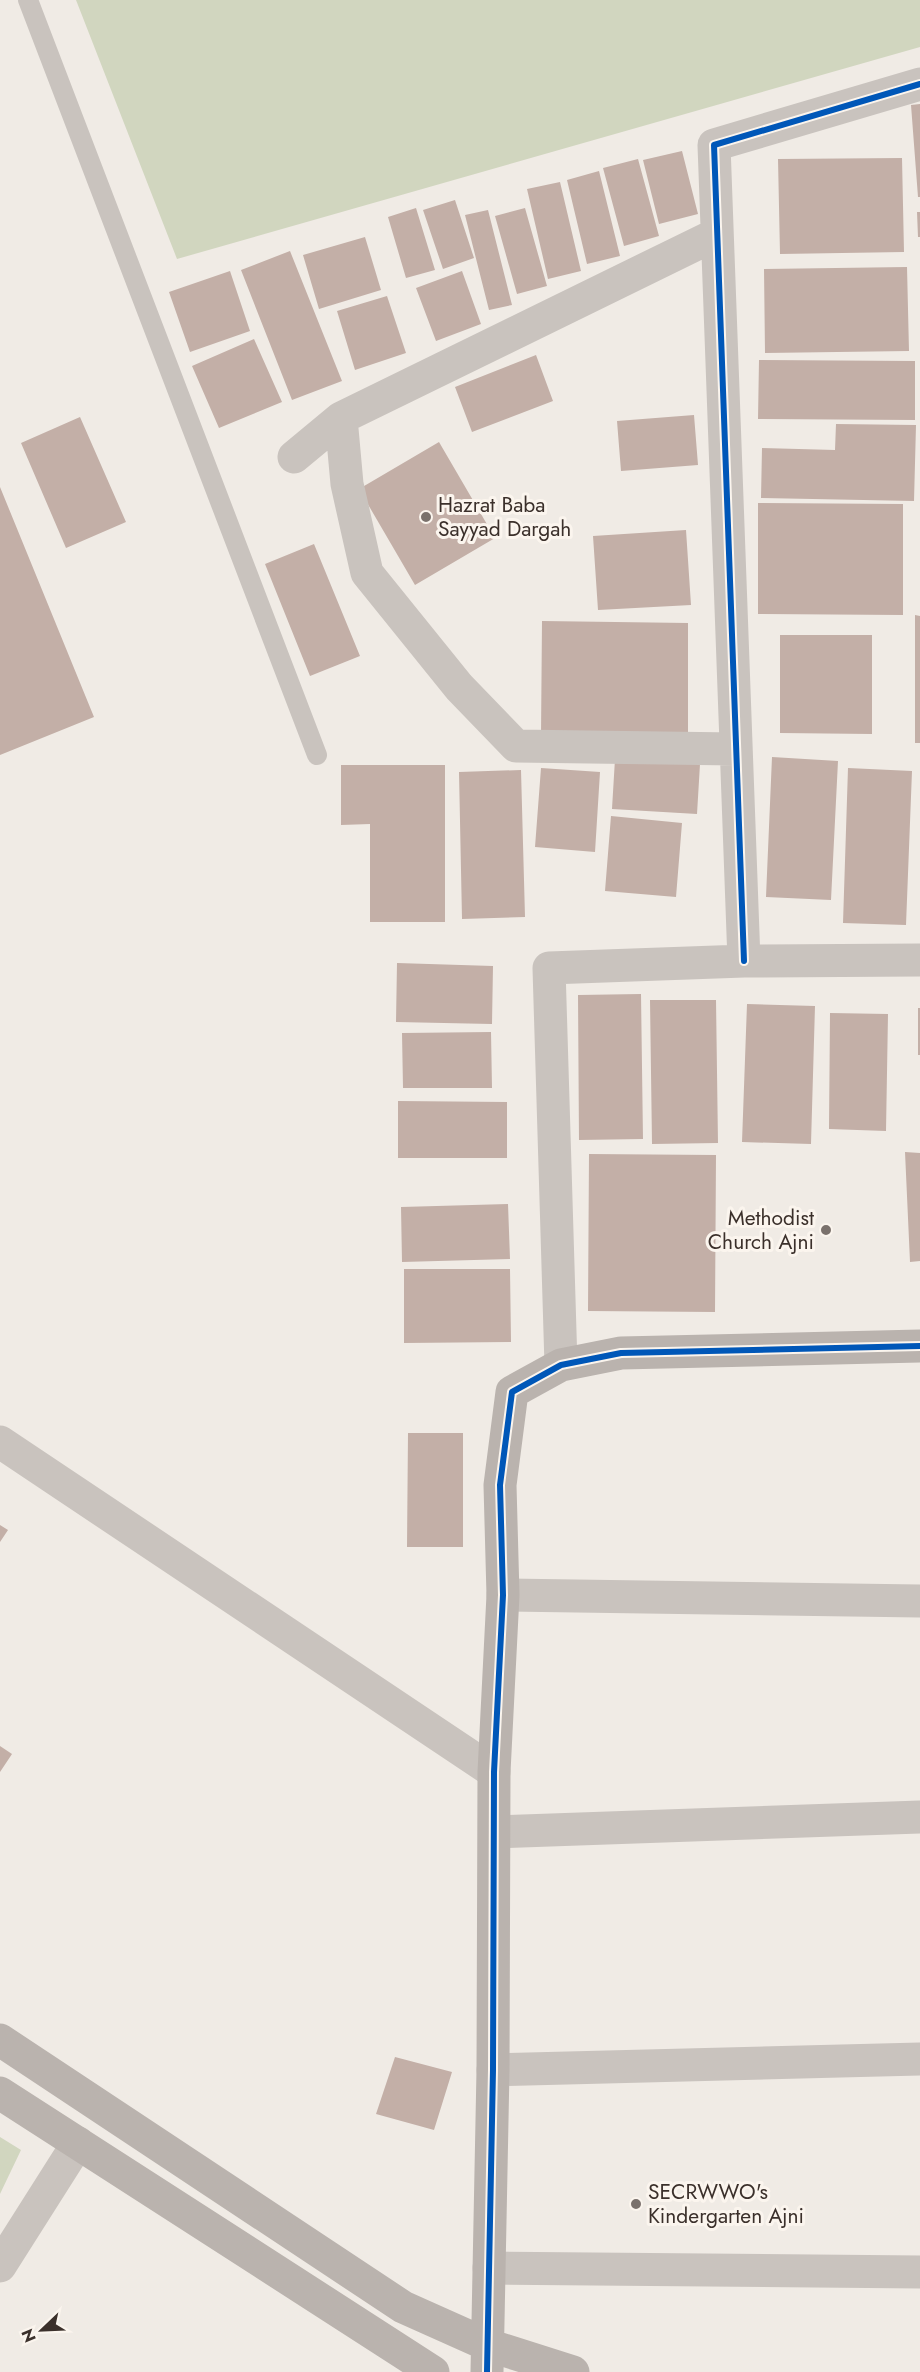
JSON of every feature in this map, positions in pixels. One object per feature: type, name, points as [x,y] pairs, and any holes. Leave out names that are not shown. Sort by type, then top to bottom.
[{"type":"street","points":[[744,961],[714,145],[920,84]]},
{"type":"street","points":[[294,458],[340,418],[717,234]]},
{"type":"street","points":[[340,418],[347,484],[367,573],[459,687],[516,746],[736,749]]},
{"type":"street","points":[[561,1365],[549,968],[744,961],[920,960]]},
{"type":"street","points":[[487,2359],[496,1832],[494,1772],[503,1594],[500,1485],[512,1392],[561,1365],[621,1353],[920,1346]]},
{"type":"street","points":[[0,1442],[494,1772]]},
{"type":"street","points":[[503,1594],[920,1601]]},
{"type":"street","points":[[496,1832],[920,1817]]},
{"type":"street","points":[[0,2040],[97,2106],[271,2217],[403,2307],[487,2359],[573,2372]]},
{"type":"street","points":[[493,2070],[920,2059]]},
{"type":"street","points":[[0,2093],[433,2372]]},
{"type":"street","points":[[0,2266],[78,2143],[97,2106]]},
{"type":"street","points":[[489,2268],[920,2272]]},
{"type":"lane","points":[[28,0],[317,755]]},
{"type":"green space","points":[[76,0],[920,0],[920,47],[177,259]]},
{"type":"green space","points":[[0,2137],[21,2150],[0,2194]]},
{"type":"building","points":[[920,104],[920,197],[918,197],[911,105]]},
{"type":"building","points":[[682,151],[698,214],[659,224],[643,160]]},
{"type":"building","points":[[902,158],[904,252],[780,254],[778,159]]},
{"type":"building","points":[[638,159],[659,236],[624,246],[603,168]]},
{"type":"building","points":[[599,171],[620,256],[587,264],[567,180]]},
{"type":"building","points":[[560,182],[581,271],[548,279],[527,189]]},
{"type":"building","points":[[455,200],[474,258],[443,269],[423,210]]},
{"type":"building","points":[[416,208],[435,270],[406,278],[388,217]]},
{"type":"building","points":[[525,208],[547,286],[517,294],[495,216]]},
{"type":"building","points":[[488,210],[512,305],[489,310],[465,215]]},
{"type":"building","points":[[917,212],[920,212],[920,237],[918,237]]},
{"type":"building","points":[[365,237],[381,290],[319,309],[303,255]]},
{"type":"building","points":[[290,251],[342,381],[292,400],[241,270]]},
{"type":"building","points":[[907,267],[909,351],[765,353],[764,269]]},
{"type":"building","points":[[230,271],[250,331],[190,352],[169,292]]},
{"type":"building","points":[[462,271],[481,324],[436,341],[416,288]]},
{"type":"building","points":[[387,296],[406,353],[355,370],[337,311]]},
{"type":"building","points":[[254,339],[282,402],[219,428],[192,366]]},
{"type":"building","points":[[536,355],[553,401],[472,432],[455,387]]},
{"type":"building","points":[[759,360],[915,361],[915,420],[758,419]]},
{"type":"building","points":[[694,415],[698,465],[621,471],[617,421]]},
{"type":"building","points":[[80,417],[126,522],[66,548],[21,443]]},
{"type":"building","points":[[836,424],[916,425],[914,501],[761,498],[762,448],[835,450]]},
{"type":"building","points":[[439,442],[495,538],[415,585],[359,489]]},
{"type":"building","points":[[0,487],[94,717],[0,755]]},
{"type":"building","points":[[758,503],[903,504],[903,615],[758,614]]},
{"type":"building","points":[[686,530],[691,605],[598,610],[593,536]]},
{"type":"building","points":[[314,544],[360,656],[310,676],[265,564]]},
{"type":"building","points":[[915,615],[920,616],[920,743],[915,743]]},
{"type":"building","points":[[542,621],[688,623],[688,738],[541,735]]},
{"type":"building","points":[[780,635],[872,635],[872,734],[780,733]]},
{"type":"building","points":[[772,757],[838,761],[831,900],[766,897]]},
{"type":"building","points":[[615,759],[700,764],[697,814],[612,809]]},
{"type":"building","points":[[341,765],[445,765],[445,922],[370,922],[370,824],[341,825]]},
{"type":"building","points":[[541,768],[600,772],[595,852],[535,847]]},
{"type":"building","points":[[848,768],[912,771],[906,925],[843,923]]},
{"type":"building","points":[[521,770],[525,917],[462,919],[459,772]]},
{"type":"building","points":[[611,816],[682,823],[676,897],[605,891]]},
{"type":"building","points":[[397,963],[493,966],[492,1024],[396,1022]]},
{"type":"building","points":[[641,994],[643,1139],[579,1140],[578,995]]},
{"type":"building","points":[[650,1000],[716,1000],[718,1143],[652,1144]]},
{"type":"building","points":[[747,1004],[815,1006],[811,1144],[742,1142]]},
{"type":"building","points":[[918,1008],[920,1008],[920,1055],[918,1055]]},
{"type":"building","points":[[830,1013],[888,1014],[886,1131],[829,1129]]},
{"type":"building","points":[[491,1032],[492,1088],[403,1088],[402,1033]]},
{"type":"building","points":[[398,1101],[507,1102],[507,1158],[398,1158]]},
{"type":"building","points":[[905,1152],[920,1153],[920,1261],[910,1262]]},
{"type":"building","points":[[589,1154],[716,1155],[715,1312],[588,1311]]},
{"type":"building","points":[[508,1204],[510,1259],[402,1262],[401,1207]]},
{"type":"building","points":[[404,1269],[510,1269],[511,1342],[404,1343]]},
{"type":"building","points":[[408,1433],[463,1433],[463,1547],[407,1547]]},
{"type":"building","points":[[0,1525],[8,1530],[0,1542]]},
{"type":"building","points":[[0,1746],[12,1754],[0,1772]]},
{"type":"building","points":[[395,2057],[452,2072],[434,2130],[376,2114]]},
{"type":"cycle path","points":[[744,961],[714,145],[920,84]]},
{"type":"cycle path","points":[[487,2372],[493,2070],[494,1772],[503,1595],[500,1485],[512,1392],[561,1365],[621,1353],[920,1346]]},
{"type":"place","name":"Hazrat Baba Sayyad Dargah","points":[[426,517]]},
{"type":"place","name":"Methodist Church Ajni","points":[[826,1230]]},
{"type":"place","name":"SECRWWO's Kindergarten Ajni","points":[[636,2204]]}]
